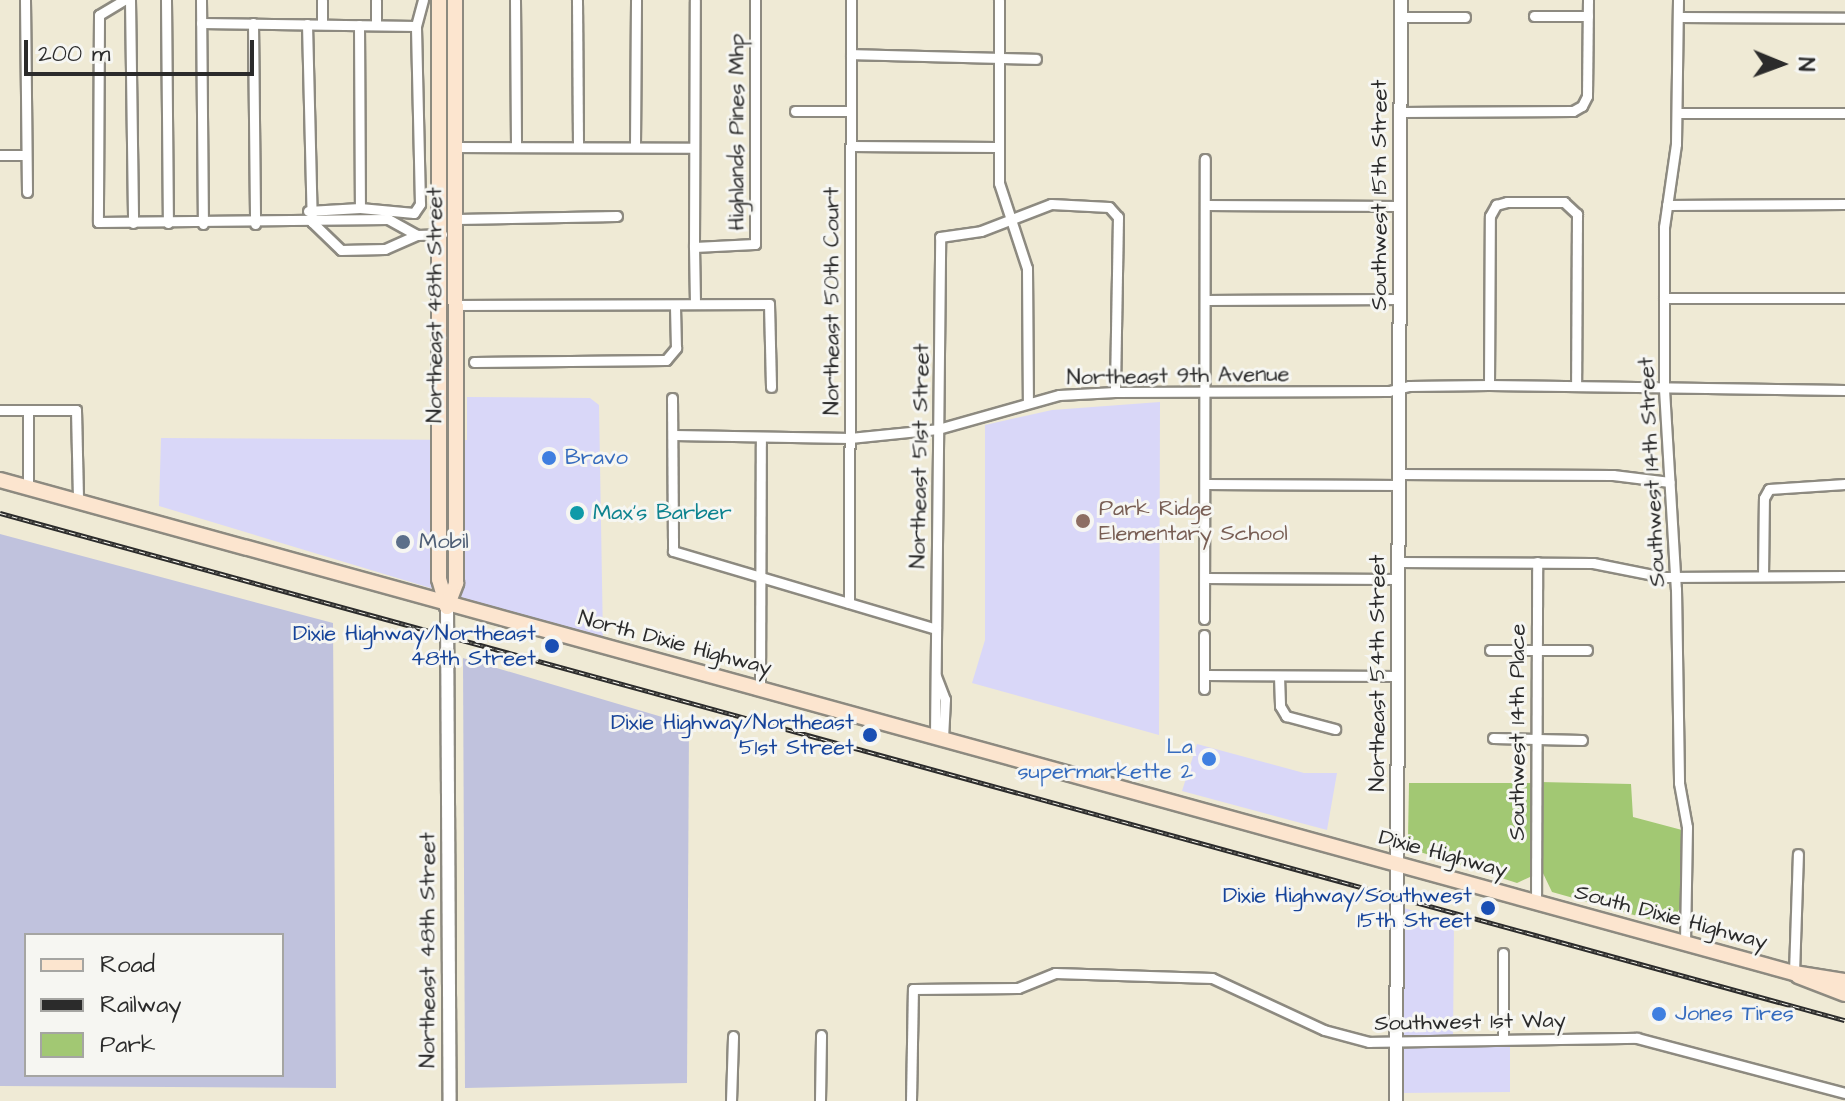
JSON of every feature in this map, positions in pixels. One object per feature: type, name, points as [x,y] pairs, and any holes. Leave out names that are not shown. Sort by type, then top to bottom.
[{"type":"main road","name":"Northeast 48th Street","points":[[439,0],[457,219],[456,583],[447,607]]},
{"type":"main road","name":"Northeast 48th Street","points":[[447,607],[439,579],[442,234],[455,0]]},
{"type":"main road","points":[[442,234],[452,245],[458,326]]},
{"type":"main road","name":"North Dixie Highway","points":[[0,480],[447,607],[760,688],[1339,848]]},
{"type":"main road","name":"Dixie Highway","points":[[1339,848],[1536,903]]},
{"type":"main road","name":"South Dixie Highway","points":[[1536,903],[1794,973],[1845,981]]},
{"type":"main road","name":"South Dixie Highway","points":[[1794,973],[1845,994]]},
{"type":"street","points":[[25,0],[27,192]]},
{"type":"street","points":[[124,0],[99,15],[98,222],[255,224],[388,219],[417,235]]},
{"type":"street","points":[[130,0],[133,223]]},
{"type":"street","points":[[166,0],[168,223]]},
{"type":"street","points":[[201,0],[203,224]]},
{"type":"street","points":[[322,0],[322,24]]},
{"type":"street","points":[[376,0],[376,25]]},
{"type":"street","points":[[308,211],[360,208],[414,213],[420,204],[416,26],[423,0]]},
{"type":"street","points":[[515,0],[516,145]]},
{"type":"street","points":[[577,0],[578,144]]},
{"type":"street","points":[[635,146],[636,0]]},
{"type":"street","points":[[695,0],[695,303]]},
{"type":"street","name":"Highlands Pines Mhp","points":[[694,247],[755,244],[755,0]]},
{"type":"street","name":"Northeast 50th Court","points":[[849,603],[851,0]]},
{"type":"street","points":[[999,0],[999,183],[1027,268],[1028,402]]},
{"type":"street","name":"Southwest 15th Street","points":[[1400,389],[1401,0]]},
{"type":"street","points":[[1401,112],[1573,111],[1582,106],[1587,96],[1588,0]]},
{"type":"street","name":"Southwest 14th Street","points":[[1678,0],[1678,113],[1667,205],[1664,389],[1675,576],[1679,783],[1687,827],[1685,943]]},
{"type":"street","points":[[1534,16],[1588,16]]},
{"type":"street","points":[[1401,17],[1465,17]]},
{"type":"street","points":[[1678,17],[1845,18]]},
{"type":"street","points":[[201,23],[416,26]]},
{"type":"street","points":[[253,23],[255,224]]},
{"type":"street","points":[[307,24],[308,211],[312,222],[341,250],[385,249],[417,235],[442,234]]},
{"type":"street","points":[[359,25],[360,208]]},
{"type":"street","points":[[851,54],[1036,59]]},
{"type":"street","points":[[795,111],[849,111]]},
{"type":"street","points":[[1678,113],[1845,113]]},
{"type":"street","points":[[449,147],[578,144],[693,148]]},
{"type":"street","points":[[851,146],[997,147]]},
{"type":"street","points":[[0,155],[26,155]]},
{"type":"street","points":[[1204,619],[1205,159]]},
{"type":"street","points":[[1489,385],[1490,216],[1496,205],[1564,202],[1572,206],[1577,214],[1576,385]]},
{"type":"street","points":[[1011,218],[1051,204],[1100,204],[1118,217],[1115,392]]},
{"type":"street","points":[[1667,205],[1845,204]]},
{"type":"street","points":[[1205,205],[1400,206]]},
{"type":"street","points":[[457,219],[617,216]]},
{"type":"street","name":"Northeast 51st Street","points":[[939,737],[945,699],[936,676],[940,237],[981,231],[1011,218]]},
{"type":"street","points":[[1664,298],[1845,298]]},
{"type":"street","points":[[1205,300],[1400,299]]},
{"type":"street","points":[[458,305],[769,304],[771,387]]},
{"type":"street","points":[[474,362],[666,360],[676,348],[675,306]]},
{"type":"street","name":"Northeast 9th Avenue","points":[[674,435],[850,438],[938,429],[1028,402],[1115,392],[1489,385],[1845,390]]},
{"type":"street","name":"Northeast 54th Street","points":[[1396,1101],[1400,389]]},
{"type":"street","points":[[672,398],[673,551],[936,629]]},
{"type":"street","points":[[0,410],[76,410],[78,501]]},
{"type":"street","points":[[28,410],[28,488]]},
{"type":"street","points":[[760,688],[761,437]]},
{"type":"street","points":[[1205,484],[1613,475],[1670,482]]},
{"type":"street","points":[[1763,576],[1764,498],[1769,489],[1845,484]]},
{"type":"street","points":[[1398,562],[1593,563],[1675,576],[1845,576]]},
{"type":"street","name":"Southwest 14th Place","points":[[1536,903],[1537,562]]},
{"type":"street","points":[[1205,578],[1398,579]]},
{"type":"street","name":"Northeast 48th Street","points":[[447,607],[450,1101]]},
{"type":"street","points":[[1204,635],[1204,689]]},
{"type":"street","points":[[1490,650],[1587,650]]},
{"type":"street","points":[[1205,675],[1397,676]]},
{"type":"street","points":[[1279,676],[1280,706],[1286,716],[1335,729]]},
{"type":"street","points":[[1493,738],[1582,740]]},
{"type":"street","points":[[1794,973],[1798,854]]},
{"type":"street","points":[[1503,953],[1503,1038]]},
{"type":"street","name":"Southwest 1st Way","points":[[911,1101],[913,989],[1018,988],[1055,973],[1196,975],[1225,981],[1341,1036],[1397,1043],[1503,1038],[1637,1038],[1845,1093]]},
{"type":"street","points":[[820,1101],[821,1035]]},
{"type":"street","points":[[731,1101],[733,1036]]},
{"type":"shaded area","points":[[467,397],[590,398],[599,405],[603,640],[159,506],[161,438],[467,440]]},
{"type":"shaded area","points":[[1160,402],[1159,735],[972,683],[985,640],[985,425],[1052,410]]},
{"type":"shaded area","points":[[0,534],[333,623],[336,1088],[0,1086]]},
{"type":"shaded area","points":[[463,658],[689,725],[687,1083],[465,1088]]},
{"type":"shaded area","points":[[1197,744],[1304,773],[1337,773],[1327,830],[1182,791]]},
{"type":"shaded area","points":[[1404,908],[1454,923],[1453,1043],[1510,1040],[1510,1092],[1400,1093]]},
{"type":"green space","points":[[1540,782],[1631,784],[1633,817],[1682,830],[1680,908],[1673,920],[1666,924],[1552,892],[1541,869]]},
{"type":"green space","points":[[1409,783],[1532,783],[1530,877],[1517,883],[1417,851],[1408,838]]},
{"type":"railway","points":[[0,513],[1845,1020]]},
{"type":"place","name":"Bravo","points":[[549,458]]},
{"type":"place","name":"Max’s Barber","points":[[577,513]]},
{"type":"place","name":"Park Ridge Elementary School","points":[[1083,521]]},
{"type":"place","name":"Mobil","points":[[403,542]]},
{"type":"place","name":"Dixie Highway/Northeast 48th Street","points":[[552,646]]},
{"type":"place","name":"Dixie Highway/Northeast 51st Street","points":[[870,735]]},
{"type":"place","name":"La supermarkette 2","points":[[1209,759]]},
{"type":"place","name":"Dixie Highway/Southwest 15th Street","points":[[1488,908]]},
{"type":"place","name":"Jones Tires","points":[[1659,1014]]}]
